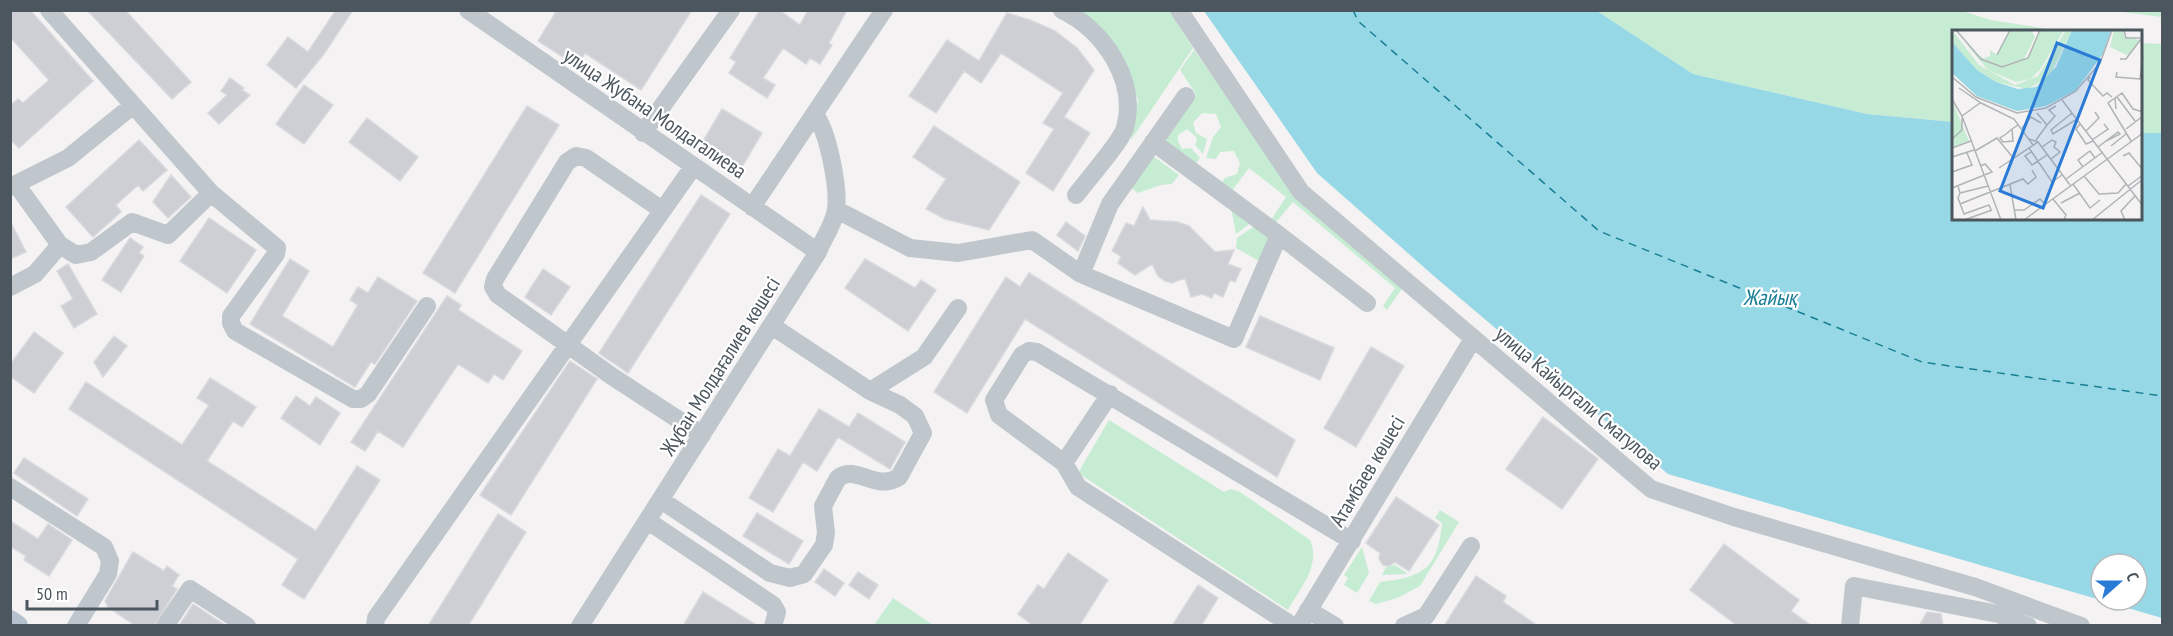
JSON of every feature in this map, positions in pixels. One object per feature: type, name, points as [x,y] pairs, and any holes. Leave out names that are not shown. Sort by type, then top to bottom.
[{"type":"main road","points":[[10,621],[18,626]]},
{"type":"street","points":[[49,10],[211,194],[277,248],[276,254],[231,316],[231,323],[235,331],[353,399],[361,399],[368,394],[427,306]]},
{"type":"street","name":"улица Жубана Молдагалиева","points":[[468,10],[492,19],[643,133],[818,252]]},
{"type":"street","points":[[643,133],[731,10]]},
{"type":"street","points":[[752,207],[884,10]]},
{"type":"street","points":[[1062,10],[1075,16],[1100,40],[1119,66],[1128,93],[1125,129],[1076,195]]},
{"type":"street","name":"улица Кайыргали Смагулова","points":[[1179,10],[1301,192],[1652,489],[1734,517],[1975,587],[2081,626]]},
{"type":"street","points":[[1081,274],[1110,204],[1186,96]]},
{"type":"street","points":[[132,106],[68,158],[13,186],[60,245],[76,255],[92,252],[132,222],[168,234],[211,194]]},
{"type":"street","points":[[815,115],[822,124],[832,169],[837,210],[910,248],[958,253],[1032,240],[1081,274],[1234,339],[1279,235]]},
{"type":"street","points":[[1154,142],[1367,303]]},
{"type":"street","points":[[662,210],[586,158],[576,156],[567,162],[495,279],[493,287],[498,295],[567,345],[702,435]]},
{"type":"street","points":[[375,626],[376,618],[693,167]]},
{"type":"street","name":"Жұбан Молдағалиев көшесі","points":[[580,626],[818,252],[837,210]]},
{"type":"street","points":[[10,287],[35,274],[60,245]]},
{"type":"street","points":[[870,391],[924,357],[958,308]]},
{"type":"street","points":[[661,501],[770,573],[798,578],[804,574],[824,545],[826,533],[823,506],[838,478],[851,474],[882,483],[891,482],[899,477],[923,433],[915,416],[900,405],[870,391],[772,326]]},
{"type":"street","name":"Атамбаев көшесі","points":[[1304,618],[1473,339]]},
{"type":"street","points":[[1293,626],[1077,487],[1064,463],[999,415],[994,407],[994,400],[1022,355],[1029,351],[1037,352],[1352,541]]},
{"type":"street","points":[[1064,463],[1110,394]]},
{"type":"street","points":[[10,486],[104,547],[110,561],[108,574],[76,626]]},
{"type":"street","points":[[648,521],[773,605],[777,620],[773,626]]},
{"type":"street","points":[[1404,626],[1426,616],[1471,546]]},
{"type":"street","points":[[1850,626],[1854,586],[1998,614],[2028,626]]},
{"type":"street","points":[[165,626],[190,589],[246,626]]},
{"type":"street","points":[[1304,618],[1335,626]]},
{"type":"green space","points":[[1084,10],[1169,11],[1193,48],[1131,140],[1138,100],[1126,65],[1081,14]]},
{"type":"green space","points":[[1959,10],[1991,20],[2055,30],[1952,30],[1952,122],[1867,114],[1693,74],[1597,11]]},
{"type":"green space","points":[[2114,11],[2162,11],[2162,17]]},
{"type":"green space","points":[[2143,43],[2162,44],[2162,133],[2143,133]]},
{"type":"green space","points":[[1194,50],[1302,201],[1404,286],[1387,310],[1383,306],[1395,288],[1293,202],[1273,226],[1269,223],[1286,197],[1249,168],[1231,192],[1221,184],[1225,178],[1237,174],[1240,163],[1234,151],[1220,152],[1216,159],[1206,158],[1213,137],[1221,127],[1216,114],[1202,113],[1193,123],[1196,133],[1207,139],[1203,154],[1195,145],[1196,137],[1187,129],[1178,135],[1182,149],[1191,148],[1200,158],[1196,163],[1164,142],[1196,94],[1180,70]]},
{"type":"green space","points":[[1153,156],[1179,175],[1172,184],[1161,185],[1138,193],[1131,188]]},
{"type":"green space","points":[[1231,208],[1252,222],[1236,234]]},
{"type":"green space","points":[[1256,225],[1269,239],[1259,261],[1236,248],[1237,238]]},
{"type":"green space","points":[[1109,420],[1224,492],[1231,489],[1240,492],[1310,540],[1313,549],[1311,567],[1304,584],[1288,610],[1078,473]]},
{"type":"green space","points":[[1440,510],[1459,522],[1420,586],[1397,598],[1376,604],[1369,601],[1380,582],[1417,573],[1432,561],[1440,539],[1442,523],[1435,518]]},
{"type":"green space","points":[[1362,547],[1369,573],[1357,593],[1344,585],[1348,578],[1344,575]]},
{"type":"green space","points":[[1395,565],[1408,574],[1382,575],[1386,567]]},
{"type":"green space","points":[[893,598],[933,625],[874,625]]},
{"type":"water","name":"Жайық","points":[[1204,11],[1597,11],[1693,74],[1867,114],[1952,122],[1952,220],[2143,220],[2143,133],[2162,133],[2162,618],[2141,612],[2149,612],[2149,552],[2089,552],[2089,597],[1668,474],[1435,277],[1317,173]]},
{"type":"building","points":[[10,10],[30,10],[93,81],[19,148],[10,139],[10,106],[18,99],[23,103],[49,80],[10,37]]},
{"type":"building","points":[[87,10],[125,10],[191,82],[172,99]]},
{"type":"building","points":[[336,10],[353,10],[324,54],[296,88],[267,65],[288,37],[308,52]]},
{"type":"building","points":[[557,10],[692,10],[641,90],[585,53],[577,66],[538,41]]},
{"type":"building","points":[[760,10],[779,10],[800,25],[808,10],[847,10],[829,43],[832,45],[820,64],[810,58],[806,64],[783,48],[763,78],[775,85],[767,98],[729,73],[736,62],[730,58]]},
{"type":"building","points":[[1007,13],[1055,31],[1077,48],[1094,70],[1064,117],[1090,133],[1053,191],[1026,173],[1054,129],[1043,123],[1063,93],[1001,53],[981,83],[964,71],[936,113],[909,96],[947,40],[979,61]]},
{"type":"building","points":[[230,78],[250,95],[219,124],[208,113],[227,95],[221,91]]},
{"type":"building","points":[[304,85],[333,105],[304,144],[276,124]]},
{"type":"building","points":[[527,106],[559,125],[455,293],[423,273]]},
{"type":"building","points":[[722,109],[762,133],[742,167],[702,143]]},
{"type":"building","points":[[367,118],[418,157],[400,181],[349,142]]},
{"type":"building","points":[[934,126],[1020,182],[989,230],[945,219],[926,209],[946,179],[913,157]]},
{"type":"building","points":[[139,140],[167,170],[143,191],[138,185],[116,205],[121,212],[93,237],[66,207]]},
{"type":"building","points":[[171,175],[191,197],[168,218],[153,202]]},
{"type":"building","points":[[701,195],[730,214],[628,373],[599,353]]},
{"type":"building","points":[[1143,207],[1150,220],[1177,222],[1189,226],[1215,252],[1234,250],[1228,264],[1241,269],[1235,282],[1230,280],[1223,297],[1214,293],[1212,298],[1202,294],[1191,297],[1185,278],[1172,283],[1165,281],[1158,276],[1152,264],[1135,275],[1118,263],[1121,256],[1112,251],[1126,223],[1134,226]]},
{"type":"building","points":[[209,218],[256,250],[227,293],[180,261]]},
{"type":"building","points":[[10,221],[26,252],[10,259]]},
{"type":"building","points":[[1066,222],[1085,236],[1078,251],[1057,235]]},
{"type":"building","points":[[130,238],[143,247],[139,253],[144,256],[121,292],[102,280]]},
{"type":"building","points":[[290,259],[309,271],[282,316],[333,347],[358,305],[350,300],[358,287],[368,293],[378,277],[417,301],[375,364],[371,362],[355,387],[250,324]]},
{"type":"building","points":[[865,259],[915,288],[921,280],[936,290],[908,331],[845,288]]},
{"type":"building","points":[[68,264],[97,314],[74,328],[61,306],[73,299],[57,271]]},
{"type":"building","points":[[543,269],[570,287],[551,315],[525,297]]},
{"type":"building","points":[[1029,273],[1295,440],[1277,477],[1025,319],[967,413],[934,392],[1006,277],[1020,287]]},
{"type":"building","points":[[447,296],[461,305],[458,310],[522,351],[503,380],[494,374],[488,383],[458,364],[403,447],[378,431],[365,451],[351,442]]},
{"type":"building","points":[[1260,316],[1334,348],[1320,380],[1246,347]]},
{"type":"building","points":[[34,332],[63,353],[34,393],[10,376],[10,365]]},
{"type":"building","points":[[114,336],[127,346],[103,377],[94,362]]},
{"type":"building","points":[[1371,347],[1404,366],[1356,447],[1324,428]]},
{"type":"building","points":[[570,361],[597,379],[511,515],[480,495]]},
{"type":"building","points":[[210,378],[256,407],[242,427],[233,421],[207,461],[316,531],[357,466],[380,480],[304,599],[282,585],[298,559],[69,409],[86,382],[182,445],[209,405],[197,398]]},
{"type":"building","points":[[296,396],[310,406],[316,397],[340,413],[320,445],[281,418]]},
{"type":"building","points":[[819,409],[849,427],[858,413],[905,442],[890,469],[838,437],[817,471],[803,462],[773,512],[749,498],[778,449],[790,456]]},
{"type":"building","points":[[1543,417],[1598,459],[1562,509],[1506,469]]},
{"type":"building","points":[[24,458],[88,499],[77,516],[14,473]]},
{"type":"building","points":[[1396,497],[1439,525],[1409,571],[1395,562],[1389,566],[1383,565],[1379,559],[1380,553],[1366,543]]},
{"type":"building","points":[[757,513],[803,541],[789,564],[743,536]]},
{"type":"building","points":[[498,514],[526,532],[468,626],[428,626]]},
{"type":"building","points":[[10,521],[38,539],[48,524],[72,540],[49,576],[24,560],[26,556],[10,546]]},
{"type":"building","points":[[1724,544],[1799,600],[1791,611],[1812,626],[1738,626],[1690,590]]},
{"type":"building","points":[[133,552],[164,571],[167,566],[179,575],[172,586],[177,589],[154,626],[136,626],[108,607],[105,601]]},
{"type":"building","points":[[1068,553],[1108,580],[1079,626],[1034,626],[1018,614],[1038,585],[1044,589]]},
{"type":"building","points":[[824,569],[844,583],[835,596],[815,582]]},
{"type":"building","points":[[858,572],[878,585],[869,599],[849,585]]},
{"type":"building","points":[[1476,576],[1506,596],[1503,602],[1538,626],[1444,626]]},
{"type":"building","points":[[1198,585],[1218,598],[1201,626],[1172,626]]},
{"type":"building","points":[[703,592],[758,626],[683,626]]},
{"type":"building","points":[[193,604],[226,626],[179,626]]},
{"type":"building","points":[[1927,612],[1941,614],[1943,626],[1919,626]]},
{"type":"ferry route","points":[[1353,10],[1358,21],[1599,231],[1922,362],[2162,396]]}]
